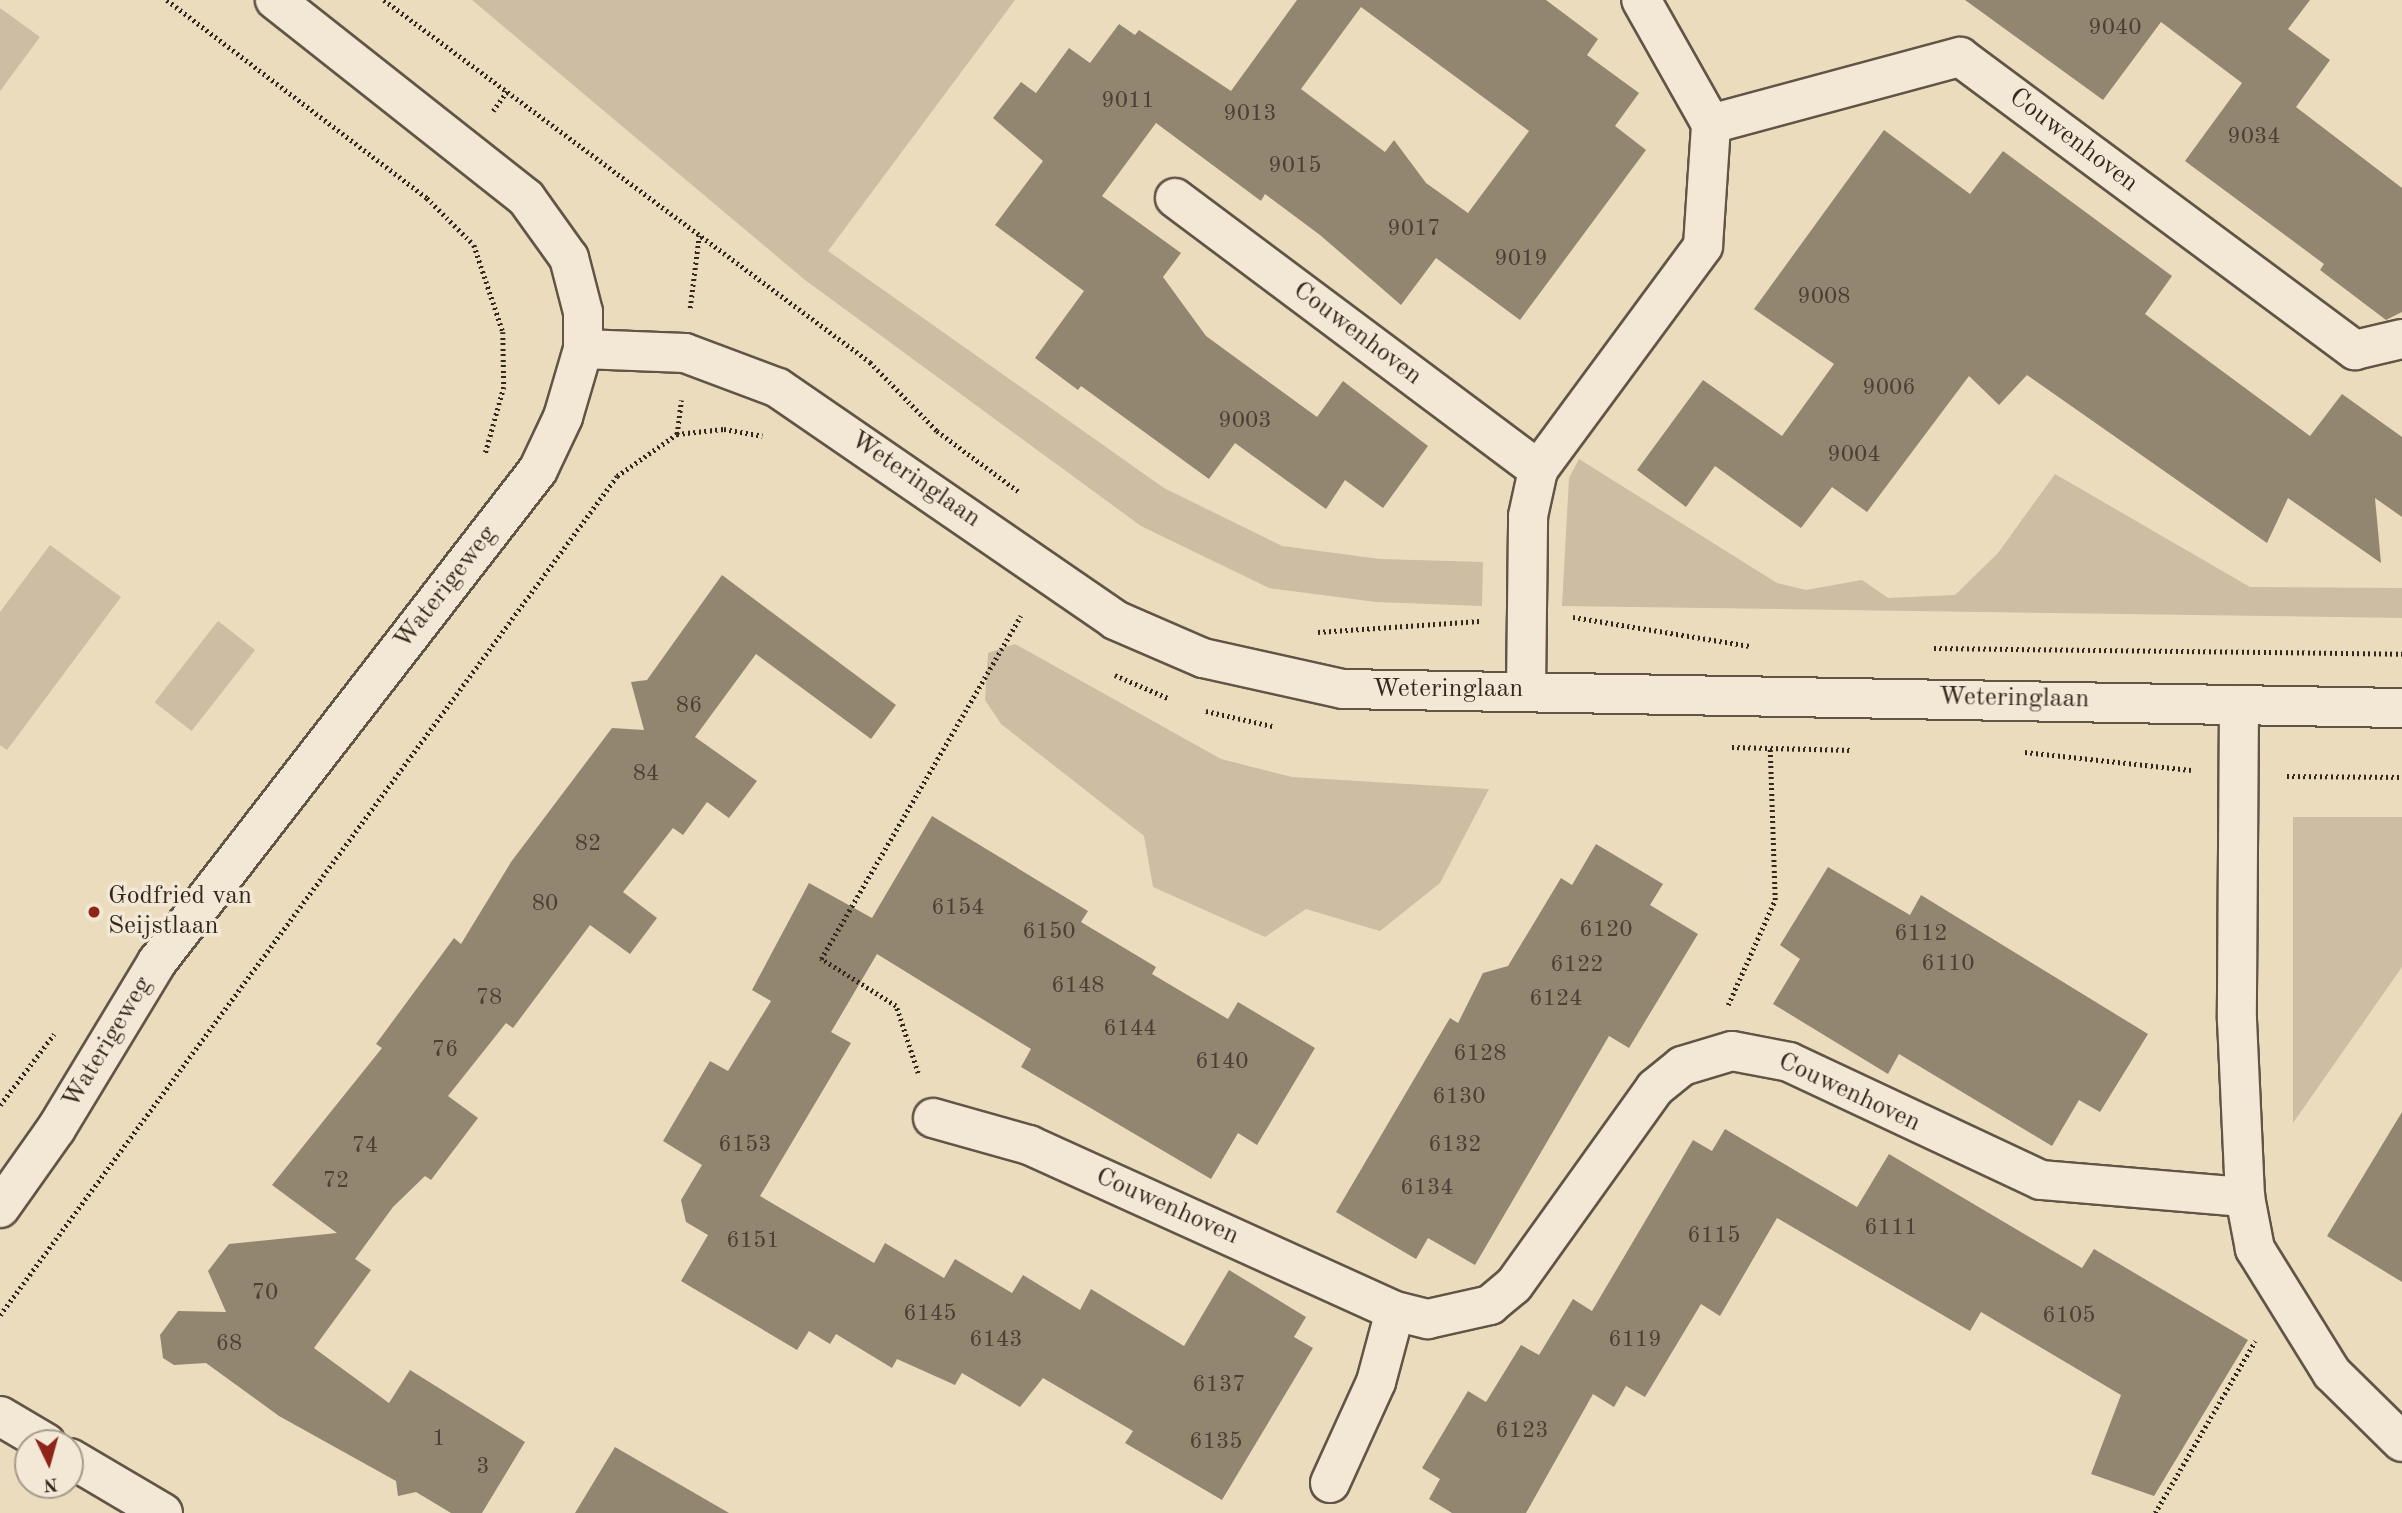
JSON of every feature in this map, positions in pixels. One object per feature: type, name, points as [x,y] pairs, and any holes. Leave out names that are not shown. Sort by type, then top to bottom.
[{"type":"street","name":"Waterigeweg","points":[[0,1208],[56,1129],[157,961],[538,470],[563,417],[583,349],[583,312],[569,258],[526,198],[275,0]]},
{"type":"street","points":[[1526,690],[1528,516],[1538,470],[1703,246],[1711,124],[1641,0]]},
{"type":"street","name":"Couwenhoven","points":[[1711,124],[1960,57],[2355,349],[2402,340]]},
{"type":"street","name":"Couwenhoven","points":[[1175,198],[1538,470]]},
{"type":"street","name":"Weteringlaan","points":[[583,349],[685,353],[778,388],[1115,620],[1203,658],[1343,689],[1526,690],[2402,708]]},
{"type":"street","points":[[2239,706],[2237,1020],[2245,1197],[2255,1249],[2280,1296],[2332,1373],[2402,1442]]},
{"type":"street","name":"Couwenhoven","points":[[933,1118],[1029,1145],[1395,1311],[1438,1318],[1490,1305],[1514,1285],[1655,1088],[1682,1066],[1732,1051],[1789,1062],[2041,1181],[2245,1197]]},
{"type":"street","points":[[1330,1483],[1376,1382],[1395,1311]]},
{"type":"street","points":[[0,1416],[22,1429]]},
{"type":"street","points":[[84,1466],[163,1513]]},
{"type":"path","points":[[167,0],[427,198],[474,245],[503,332],[504,387],[481,465]]},
{"type":"path","name":"Weteringlaan","points":[[384,0],[870,362],[937,431],[1025,496]]},
{"type":"path","points":[[0,1315],[617,476],[677,434]]},
{"type":"path","points":[[933,1118],[896,1006],[821,959],[1021,616]]},
{"type":"path","points":[[1310,633],[1417,621],[1526,622],[1578,616],[1765,646]]},
{"type":"path","name":"Weteringlaan","points":[[1930,648],[2402,654]]},
{"type":"path","points":[[1732,1051],[1728,999],[1774,900],[1770,748]]},
{"type":"path","name":"Waterigeweg","points":[[0,1105],[59,1027]]},
{"type":"path","points":[[2155,1513],[2280,1296]]},
{"type":"shaded area","points":[[472,0],[1015,0],[828,251],[1164,488],[1282,546],[1380,559],[1483,562],[1482,606],[1376,602],[1269,588],[1141,526],[805,280]]},
{"type":"shaded area","points":[[0,8],[40,37],[0,91]]},
{"type":"shaded area","points":[[1579,459],[1777,583],[1806,590],[1862,580],[1888,598],[1955,595],[1998,553],[2055,474],[2250,587],[2402,588],[2402,618],[1562,606],[1569,478]]},
{"type":"shaded area","points":[[50,545],[121,597],[7,750],[0,745],[0,612]]},
{"type":"shaded area","points":[[218,621],[255,650],[192,731],[155,702]]},
{"type":"shaded area","points":[[1015,644],[1221,759],[1292,777],[1489,789],[1440,883],[1380,931],[1306,909],[1265,937],[1153,887],[1144,836],[1001,724],[985,700],[988,653]]},
{"type":"shaded area","points":[[2293,817],[2402,817],[2402,967],[2293,1123]]},
{"type":"building","points":[[1297,0],[1546,0],[1598,39],[1587,55],[1639,93],[1615,126],[1646,150],[1520,320],[1436,258],[1401,305],[1320,235],[1265,194],[1261,201],[1156,123],[1102,196],[1181,253],[1163,277],[1206,336],[1317,417],[1343,381],[1428,446],[1383,508],[1345,480],[1326,509],[1235,443],[1209,479],[1081,386],[1078,390],[1035,358],[1084,291],[995,225],[1043,161],[993,118],[1021,82],[1036,93],[1069,48],[1090,63],[1119,24],[1135,35],[1139,30],[1231,91]],"holes":[[[1361,7],[1529,131],[1468,213],[1426,183],[1394,140],[1385,152],[1301,89]]]},
{"type":"building","points":[[1965,0],[2310,0],[2288,29],[2330,60],[2296,107],[2402,188],[2402,312],[2386,320],[2320,270],[2324,264],[2185,161],[2242,83],[2161,22],[2103,100]]},
{"type":"building","points":[[1884,130],[1970,194],[2003,151],[2172,276],[2145,314],[2310,436],[2342,394],[2402,437],[2402,517],[2375,498],[2381,563],[2288,498],[2267,543],[2027,375],[1999,405],[1969,376],[1867,512],[1832,487],[1801,528],[1715,466],[1686,507],[1637,470],[1703,380],[1782,436],[1834,364],[1754,309]]},
{"type":"building","points":[[722,575],[896,705],[871,739],[756,654],[695,737],[757,781],[729,818],[707,802],[683,835],[673,828],[623,892],[657,918],[630,954],[590,925],[513,1028],[506,1023],[448,1096],[478,1118],[431,1180],[425,1176],[393,1207],[355,1259],[371,1270],[314,1348],[389,1403],[410,1370],[525,1442],[482,1513],[451,1513],[416,1492],[398,1496],[396,1481],[279,1416],[206,1363],[174,1365],[163,1358],[160,1335],[178,1311],[226,1312],[208,1271],[229,1244],[337,1233],[272,1185],[382,1048],[376,1044],[454,938],[461,944],[511,862],[612,728],[644,730],[631,682],[647,680]]},
{"type":"building","points":[[932,816],[1088,911],[1081,922],[1156,967],[1152,974],[1228,1019],[1238,1002],[1315,1048],[1257,1145],[1238,1133],[1211,1179],[1021,1067],[1031,1049],[877,954],[831,1032],[851,1043],[760,1196],[874,1263],[885,1243],[944,1278],[955,1259],[1012,1293],[1023,1275],[1080,1310],[1091,1289],[1184,1346],[1229,1270],[1306,1317],[1294,1337],[1313,1348],[1222,1500],[1125,1443],[1133,1431],[1043,1378],[1020,1407],[962,1373],[955,1385],[897,1359],[892,1368],[836,1334],[830,1344],[809,1331],[797,1350],[681,1281],[708,1235],[686,1222],[681,1200],[702,1165],[663,1141],[710,1061],[728,1071],[771,1001],[752,990],[809,883],[872,918]]},
{"type":"building","points":[[1596,844],[1663,884],[1650,905],[1698,934],[1629,1048],[1609,1036],[1475,1265],[1428,1238],[1416,1259],[1336,1212],[1450,1018],[1458,1023],[1483,973],[1508,966],[1561,878],[1572,885]]},
{"type":"building","points":[[1828,867],[1910,915],[1921,895],[2148,1034],[2100,1112],[2079,1100],[2052,1146],[1899,1054],[1888,1074],[1773,1004],[1800,959],[1780,945]]},
{"type":"building","points":[[2402,1112],[2402,1282],[2327,1236]]},
{"type":"building","points":[[1725,1129],[1857,1207],[1889,1154],[2082,1268],[2094,1249],[2248,1340],[2154,1496],[2091,1474],[2121,1395],[1981,1312],[1970,1331],[1777,1218],[1720,1316],[1701,1304],[1645,1397],[1626,1386],[1614,1407],[1593,1394],[1526,1513],[1452,1513],[1429,1499],[1440,1479],[1422,1468],[1468,1391],[1486,1402],[1521,1345],[1539,1355],[1573,1299],[1592,1311],[1693,1140],[1712,1151]]},
{"type":"building","points":[[615,1447],[729,1513],[575,1513]]},
{"type":"place","name":"Godfried van Seijstlaan","points":[[94,912]]}]
